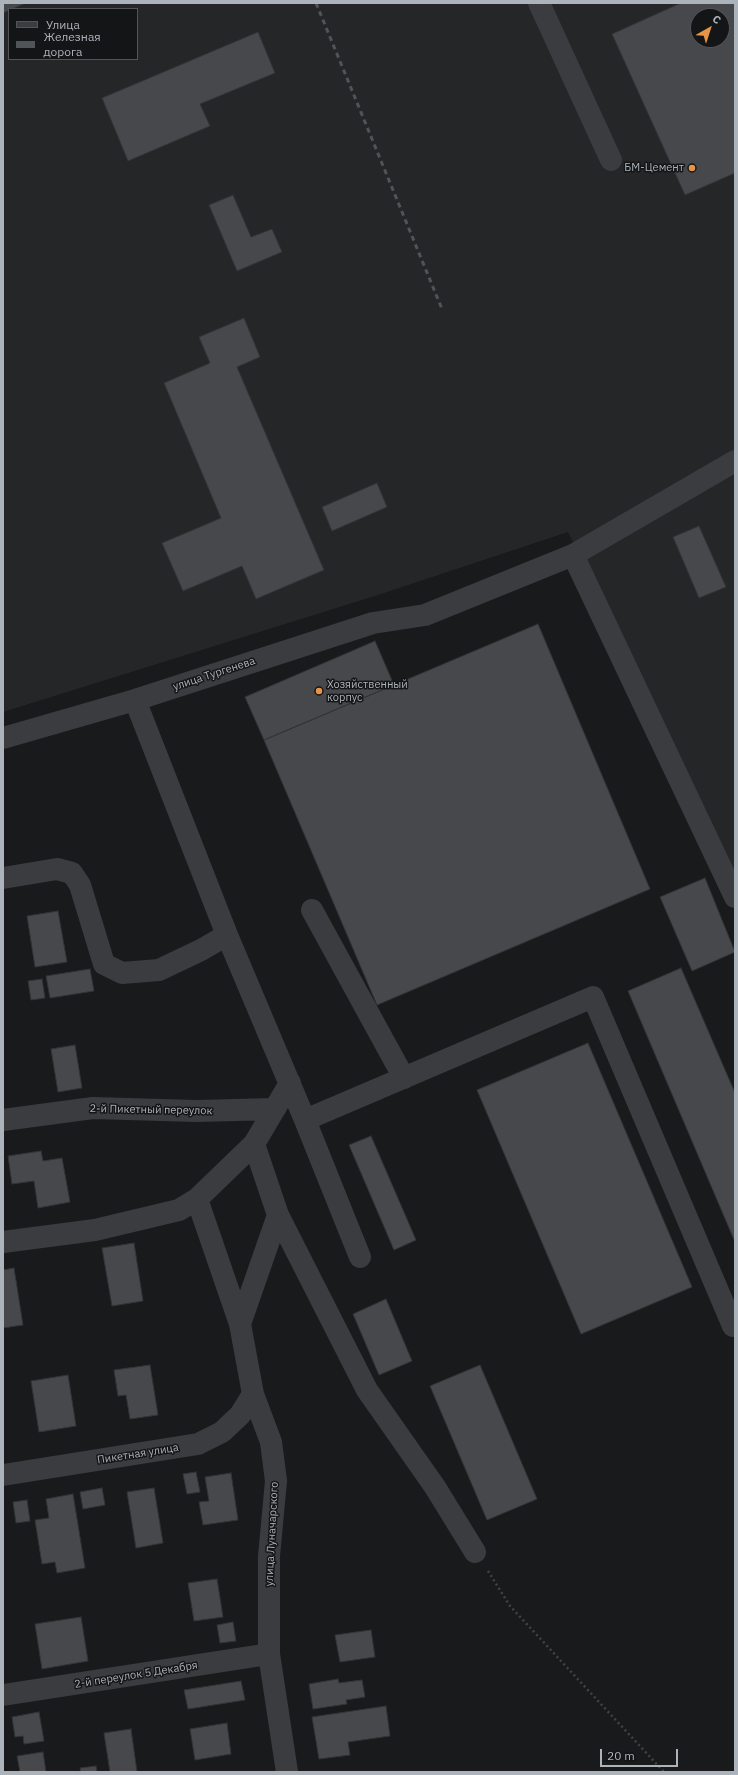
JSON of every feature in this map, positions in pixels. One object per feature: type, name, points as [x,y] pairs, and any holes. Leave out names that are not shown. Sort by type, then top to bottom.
[{"type":"street","points":[[539,3],[611,160]]},
{"type":"street","name":"улица Тургенева","points":[[3,738],[135,700],[373,623],[425,615],[573,555],[735,461]]},
{"type":"street","points":[[573,555],[735,898]]},
{"type":"street","points":[[135,700],[227,935],[290,1083],[360,1257]]},
{"type":"street","points":[[3,878],[57,869],[72,873],[80,885],[104,964],[122,973],[159,970],[201,950],[227,935]]},
{"type":"street","points":[[312,910],[404,1078]]},
{"type":"street","points":[[305,1120],[593,997],[734,1326]]},
{"type":"street","points":[[3,1242],[95,1230],[179,1210],[197,1199],[254,1144],[290,1083]]},
{"type":"street","name":"2-й Пикетный переулок","points":[[3,1120],[93,1108],[196,1111],[275,1109]]},
{"type":"street","points":[[254,1144],[278,1215],[367,1390],[435,1487],[475,1552]]},
{"type":"street","name":"улица Луначарского","points":[[197,1199],[240,1324],[253,1394],[271,1442],[276,1480],[269,1556],[269,1654],[286,1772]]},
{"type":"street","name":"улица Луначарского","points":[[240,1324],[278,1215]]},
{"type":"street","name":"Пикетная улица","points":[[3,1474],[198,1444],[222,1432],[240,1415],[253,1394]]},
{"type":"street","name":"2-й переулок 5 Декабря","points":[[3,1695],[269,1654]]},
{"type":"path","points":[[475,1552],[510,1606],[664,1772]]},
{"type":"shaded area","points":[[3,3],[735,3],[735,875],[568,532],[378,595],[3,712]]},
{"type":"building","points":[[3,3],[26,3],[14,8],[8,8],[8,11],[3,13]]},
{"type":"building","points":[[681,3],[735,3],[735,173],[685,195],[612,34]]},
{"type":"building","points":[[258,32],[275,73],[200,104],[210,126],[128,161],[102,98]]},
{"type":"building","points":[[233,195],[251,237],[272,229],[282,252],[237,271],[209,205]]},
{"type":"building","points":[[244,318],[260,357],[237,367],[324,570],[256,599],[242,566],[183,591],[162,543],[221,518],[164,383],[210,363],[199,337]]},
{"type":"building","points":[[377,483],[387,507],[332,531],[322,507]]},
{"type":"building","points":[[699,526],[726,587],[699,598],[673,537]]},
{"type":"building","points":[[538,624],[650,889],[377,1005],[264,740]]},
{"type":"building","name":"Хозяйственный корпус","points":[[375,641],[394,685],[264,740],[245,697]]},
{"type":"building","points":[[705,878],[735,952],[692,971],[660,897]]},
{"type":"building","points":[[58,911],[67,962],[35,967],[27,916]]},
{"type":"building","points":[[681,968],[735,1093],[735,1242],[628,991]]},
{"type":"building","points":[[90,969],[94,991],[50,998],[46,976]]},
{"type":"building","points":[[42,979],[45,998],[31,1000],[28,981]]},
{"type":"building","points":[[588,1043],[692,1287],[581,1334],[477,1090]]},
{"type":"building","points":[[75,1045],[82,1088],[58,1092],[51,1049]]},
{"type":"building","points":[[371,1136],[416,1240],[394,1250],[349,1145]]},
{"type":"building","points":[[41,1151],[43,1161],[62,1158],[70,1202],[38,1208],[34,1181],[12,1184],[8,1156]]},
{"type":"building","points":[[134,1243],[143,1301],[112,1306],[102,1248]]},
{"type":"building","points":[[14,1268],[23,1325],[3,1328],[3,1270]]},
{"type":"building","points":[[386,1299],[412,1361],[379,1375],[353,1314]]},
{"type":"building","points":[[150,1365],[158,1415],[130,1419],[126,1395],[118,1396],[114,1370]]},
{"type":"building","points":[[480,1365],[537,1499],[487,1520],[430,1386]]},
{"type":"building","points":[[68,1375],[76,1426],[39,1432],[31,1381]]},
{"type":"building","points":[[196,1472],[200,1492],[187,1494],[183,1474]]},
{"type":"building","points":[[231,1473],[238,1520],[203,1525],[199,1502],[209,1501],[205,1477]]},
{"type":"building","points":[[102,1488],[105,1505],[83,1509],[80,1492]]},
{"type":"building","points":[[154,1488],[163,1543],[136,1548],[127,1492]]},
{"type":"building","points":[[73,1494],[85,1568],[57,1573],[55,1562],[42,1564],[35,1520],[49,1518],[46,1499]]},
{"type":"building","points":[[27,1500],[30,1521],[16,1523],[13,1502]]},
{"type":"building","points":[[217,1579],[223,1617],[194,1621],[188,1583]]},
{"type":"building","points":[[81,1617],[88,1661],[42,1669],[35,1624]]},
{"type":"building","points":[[233,1622],[236,1641],[220,1643],[217,1625]]},
{"type":"building","points":[[371,1630],[375,1657],[340,1662],[335,1635]]},
{"type":"building","points":[[338,1679],[339,1683],[362,1680],[365,1697],[346,1700],[347,1704],[313,1709],[309,1684]]},
{"type":"building","points":[[241,1681],[245,1700],[188,1709],[184,1690]]},
{"type":"building","points":[[386,1706],[390,1736],[348,1742],[350,1755],[319,1759],[312,1717]]},
{"type":"building","points":[[39,1712],[44,1741],[24,1744],[23,1736],[15,1737],[12,1717]]},
{"type":"building","points":[[227,1723],[231,1754],[195,1760],[190,1729]]},
{"type":"building","points":[[131,1729],[137,1772],[110,1772],[104,1733]]},
{"type":"building","points":[[43,1752],[46,1772],[20,1772],[17,1756]]},
{"type":"building","points":[[96,1766],[97,1772],[81,1772],[80,1768]]},
{"type":"railway","points":[[316,3],[442,309]]},
{"type":"place","name":"БМ-Цемент","points":[[692,168]]},
{"type":"place","name":"Хозяйственный корпус","points":[[319,691]]}]
